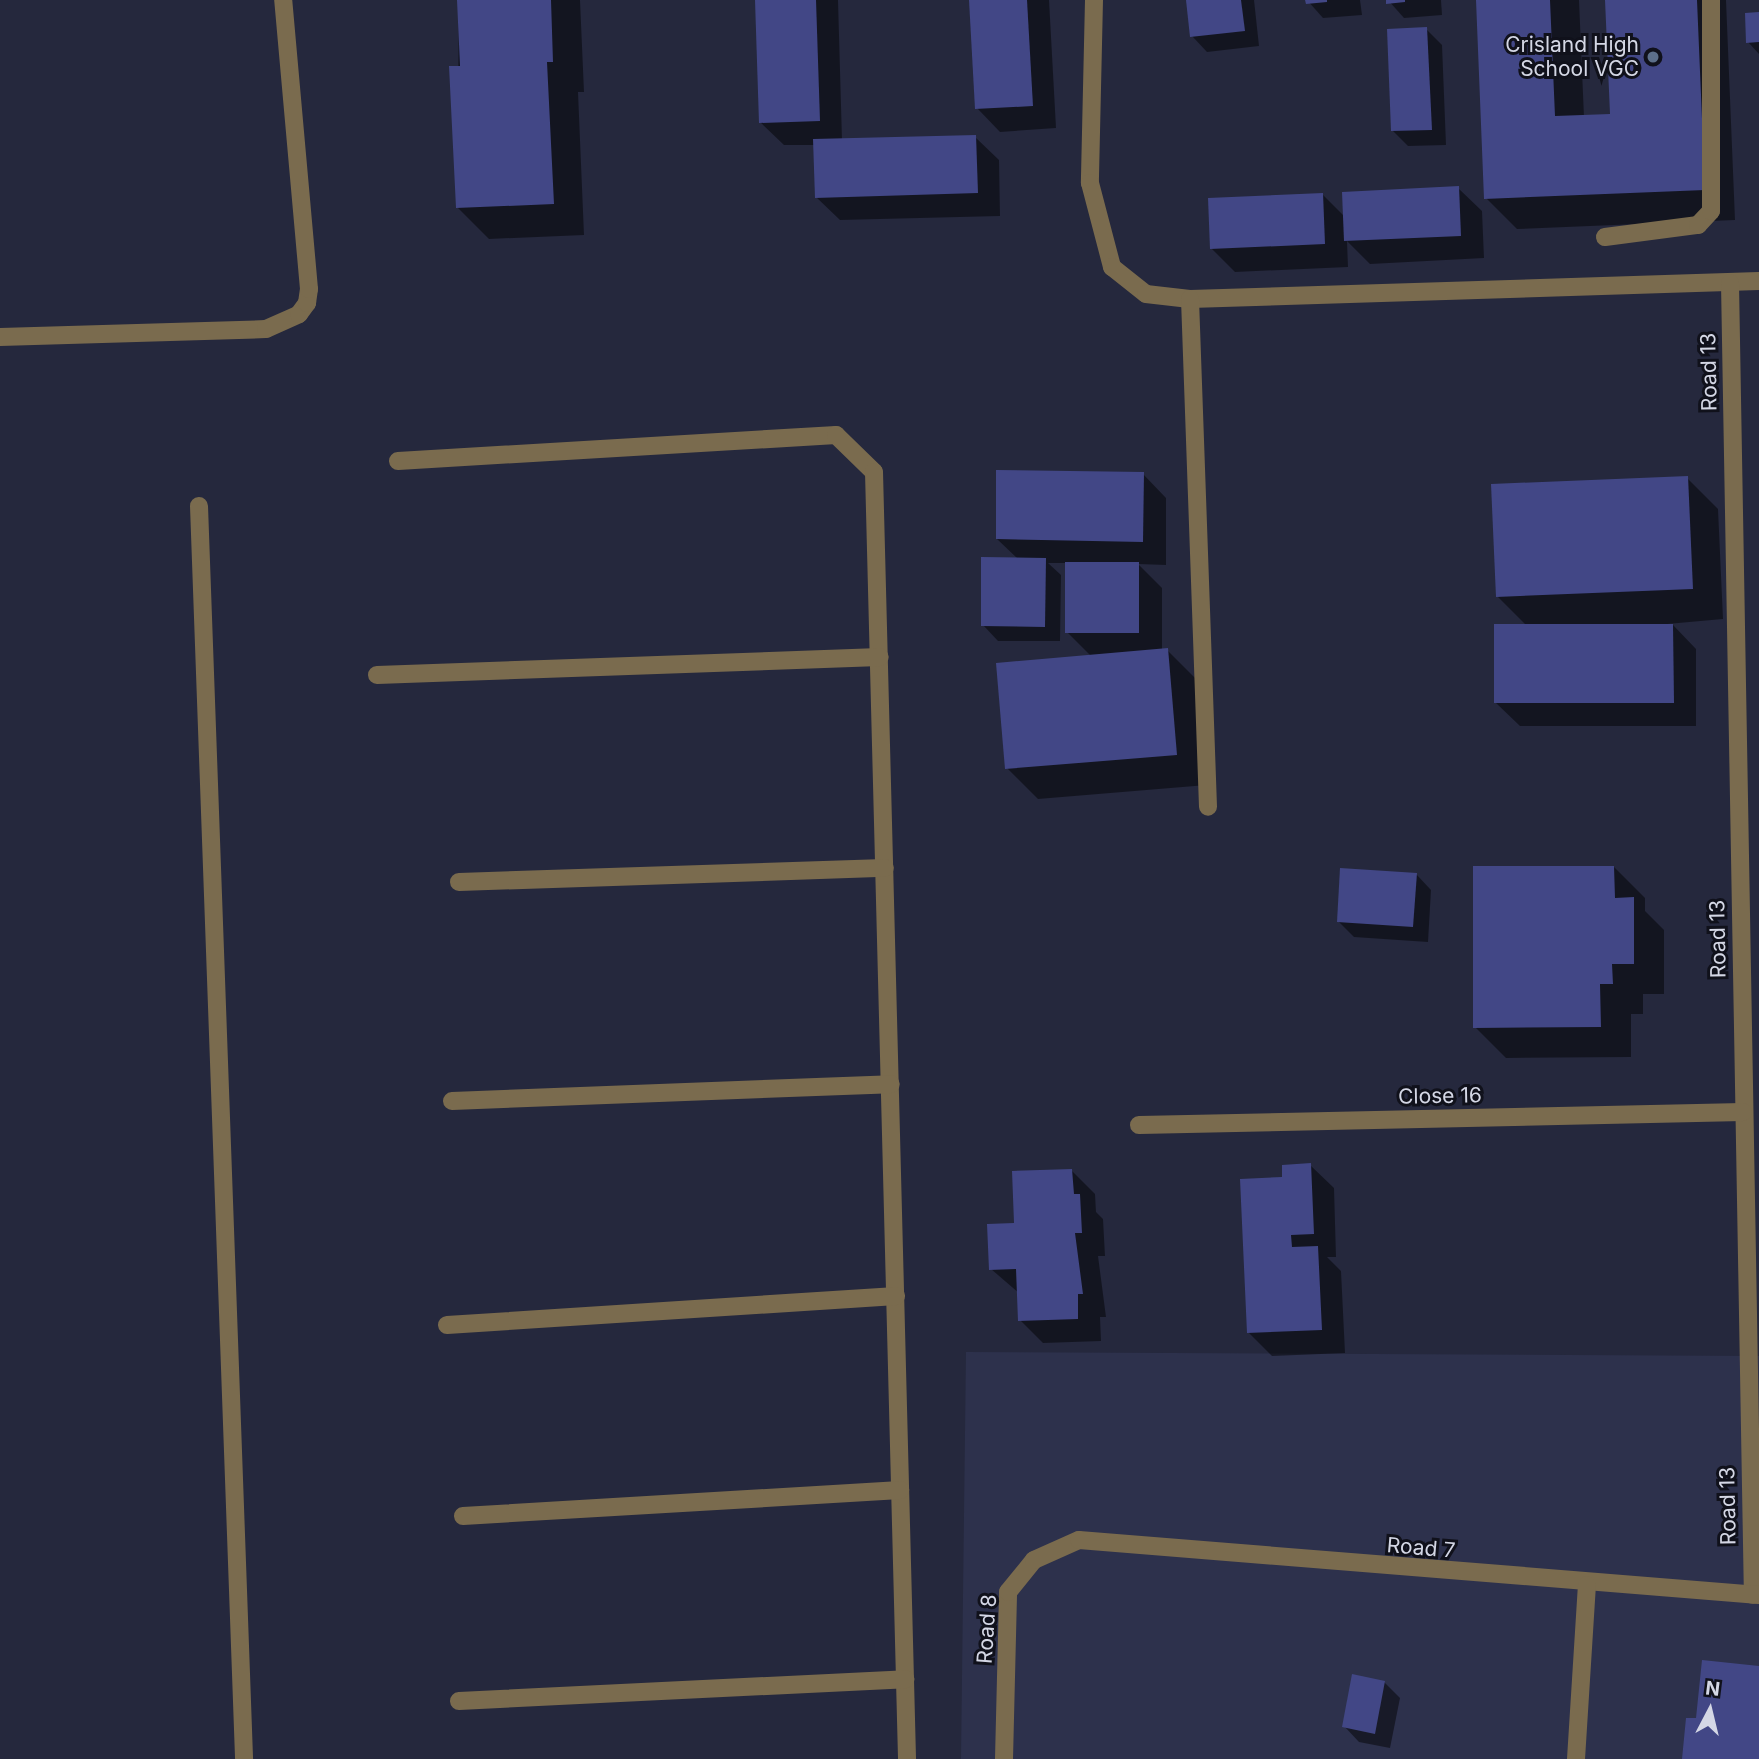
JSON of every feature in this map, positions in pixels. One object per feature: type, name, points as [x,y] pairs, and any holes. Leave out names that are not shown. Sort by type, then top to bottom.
[{"type":"street","points":[[0,337],[266,329],[299,314],[309,289],[283,0]]},
{"type":"street","points":[[1094,0],[1090,183],[1112,267],[1146,294],[1190,299],[1759,281]]},
{"type":"street","points":[[1605,237],[1698,225],[1711,211],[1711,0]]},
{"type":"street","name":"Road 13","points":[[1730,283],[1751,1069],[1743,1112],[1756,1595]]},
{"type":"street","points":[[1190,299],[1208,807]]},
{"type":"street","points":[[398,461],[836,435],[874,472],[907,1759]]},
{"type":"street","points":[[199,506],[244,1759]]},
{"type":"street","points":[[377,675],[880,657]]},
{"type":"street","points":[[459,882],[885,868]]},
{"type":"street","points":[[452,1101],[891,1084]]},
{"type":"street","name":"Close 16","points":[[1139,1125],[1743,1112]]},
{"type":"street","points":[[447,1325],[896,1296]]},
{"type":"street","points":[[463,1516],[900,1490]]},
{"type":"street","name":"Road 7","points":[[1079,1540],[1587,1585],[1756,1595]]},
{"type":"street","name":"Road 8","points":[[1004,1759],[1008,1592],[1034,1560],[1079,1540]]},
{"type":"street","points":[[1576,1759],[1587,1585]]},
{"type":"street","points":[[459,1701],[905,1679]]},
{"type":"shaded area","points":[[966,1352],[1759,1356],[1759,1759],[961,1759]]},
{"type":"building","points":[[457,0],[551,0],[553,62],[547,62],[554,204],[456,208],[449,66],[460,66]]},
{"type":"building","points":[[755,0],[816,0],[820,121],[759,123]]},
{"type":"building","points":[[969,0],[1027,0],[1033,106],[975,109]]},
{"type":"building","points":[[1186,0],[1241,0],[1245,31],[1190,37]]},
{"type":"building","points":[[1305,0],[1327,0],[1327,2],[1306,4]]},
{"type":"building","points":[[1386,0],[1405,0],[1405,2],[1386,4]]},
{"type":"building","name":"Crisland High School VGC","points":[[1476,0],[1550,0],[1555,116],[1610,114],[1605,0],[1697,0],[1705,190],[1484,199]]},
{"type":"building","points":[[1759,12],[1759,42],[1746,43],[1745,13]]},
{"type":"building","points":[[1427,27],[1432,130],[1391,131],[1387,29]]},
{"type":"building","points":[[976,135],[978,193],[815,198],[813,139]]},
{"type":"building","points":[[1459,186],[1461,236],[1344,241],[1342,192]]},
{"type":"building","points":[[1323,193],[1325,244],[1210,249],[1208,198]]},
{"type":"building","points":[[996,470],[1144,472],[1143,542],[996,539]]},
{"type":"building","points":[[1688,476],[1693,589],[1496,597],[1491,484]]},
{"type":"building","points":[[981,557],[1046,558],[1045,627],[981,626]]},
{"type":"building","points":[[1065,562],[1139,562],[1139,633],[1065,633]]},
{"type":"building","points":[[1494,624],[1673,624],[1674,703],[1494,703]]},
{"type":"building","points":[[1168,648],[1177,755],[1005,769],[996,663]]},
{"type":"building","points":[[1473,866],[1614,866],[1615,898],[1634,897],[1634,964],[1612,964],[1613,984],[1600,984],[1601,1027],[1473,1028]]},
{"type":"building","points":[[1340,868],[1417,873],[1413,927],[1337,922]]},
{"type":"building","points":[[1311,1163],[1314,1234],[1291,1235],[1292,1247],[1318,1246],[1322,1330],[1247,1333],[1240,1179],[1282,1177],[1282,1165]]},
{"type":"building","points":[[1072,1169],[1074,1194],[1080,1194],[1082,1233],[1075,1233],[1083,1294],[1078,1294],[1078,1319],[1018,1321],[1016,1269],[989,1270],[987,1224],[1014,1223],[1012,1171]]},
{"type":"building","points":[[1702,1660],[1759,1666],[1759,1759],[1682,1759],[1686,1718],[1696,1718]]},
{"type":"building","points":[[1352,1674],[1385,1681],[1375,1734],[1342,1727]]},
{"type":"place","name":"Crisland High School VGC","points":[[1653,57]]}]
